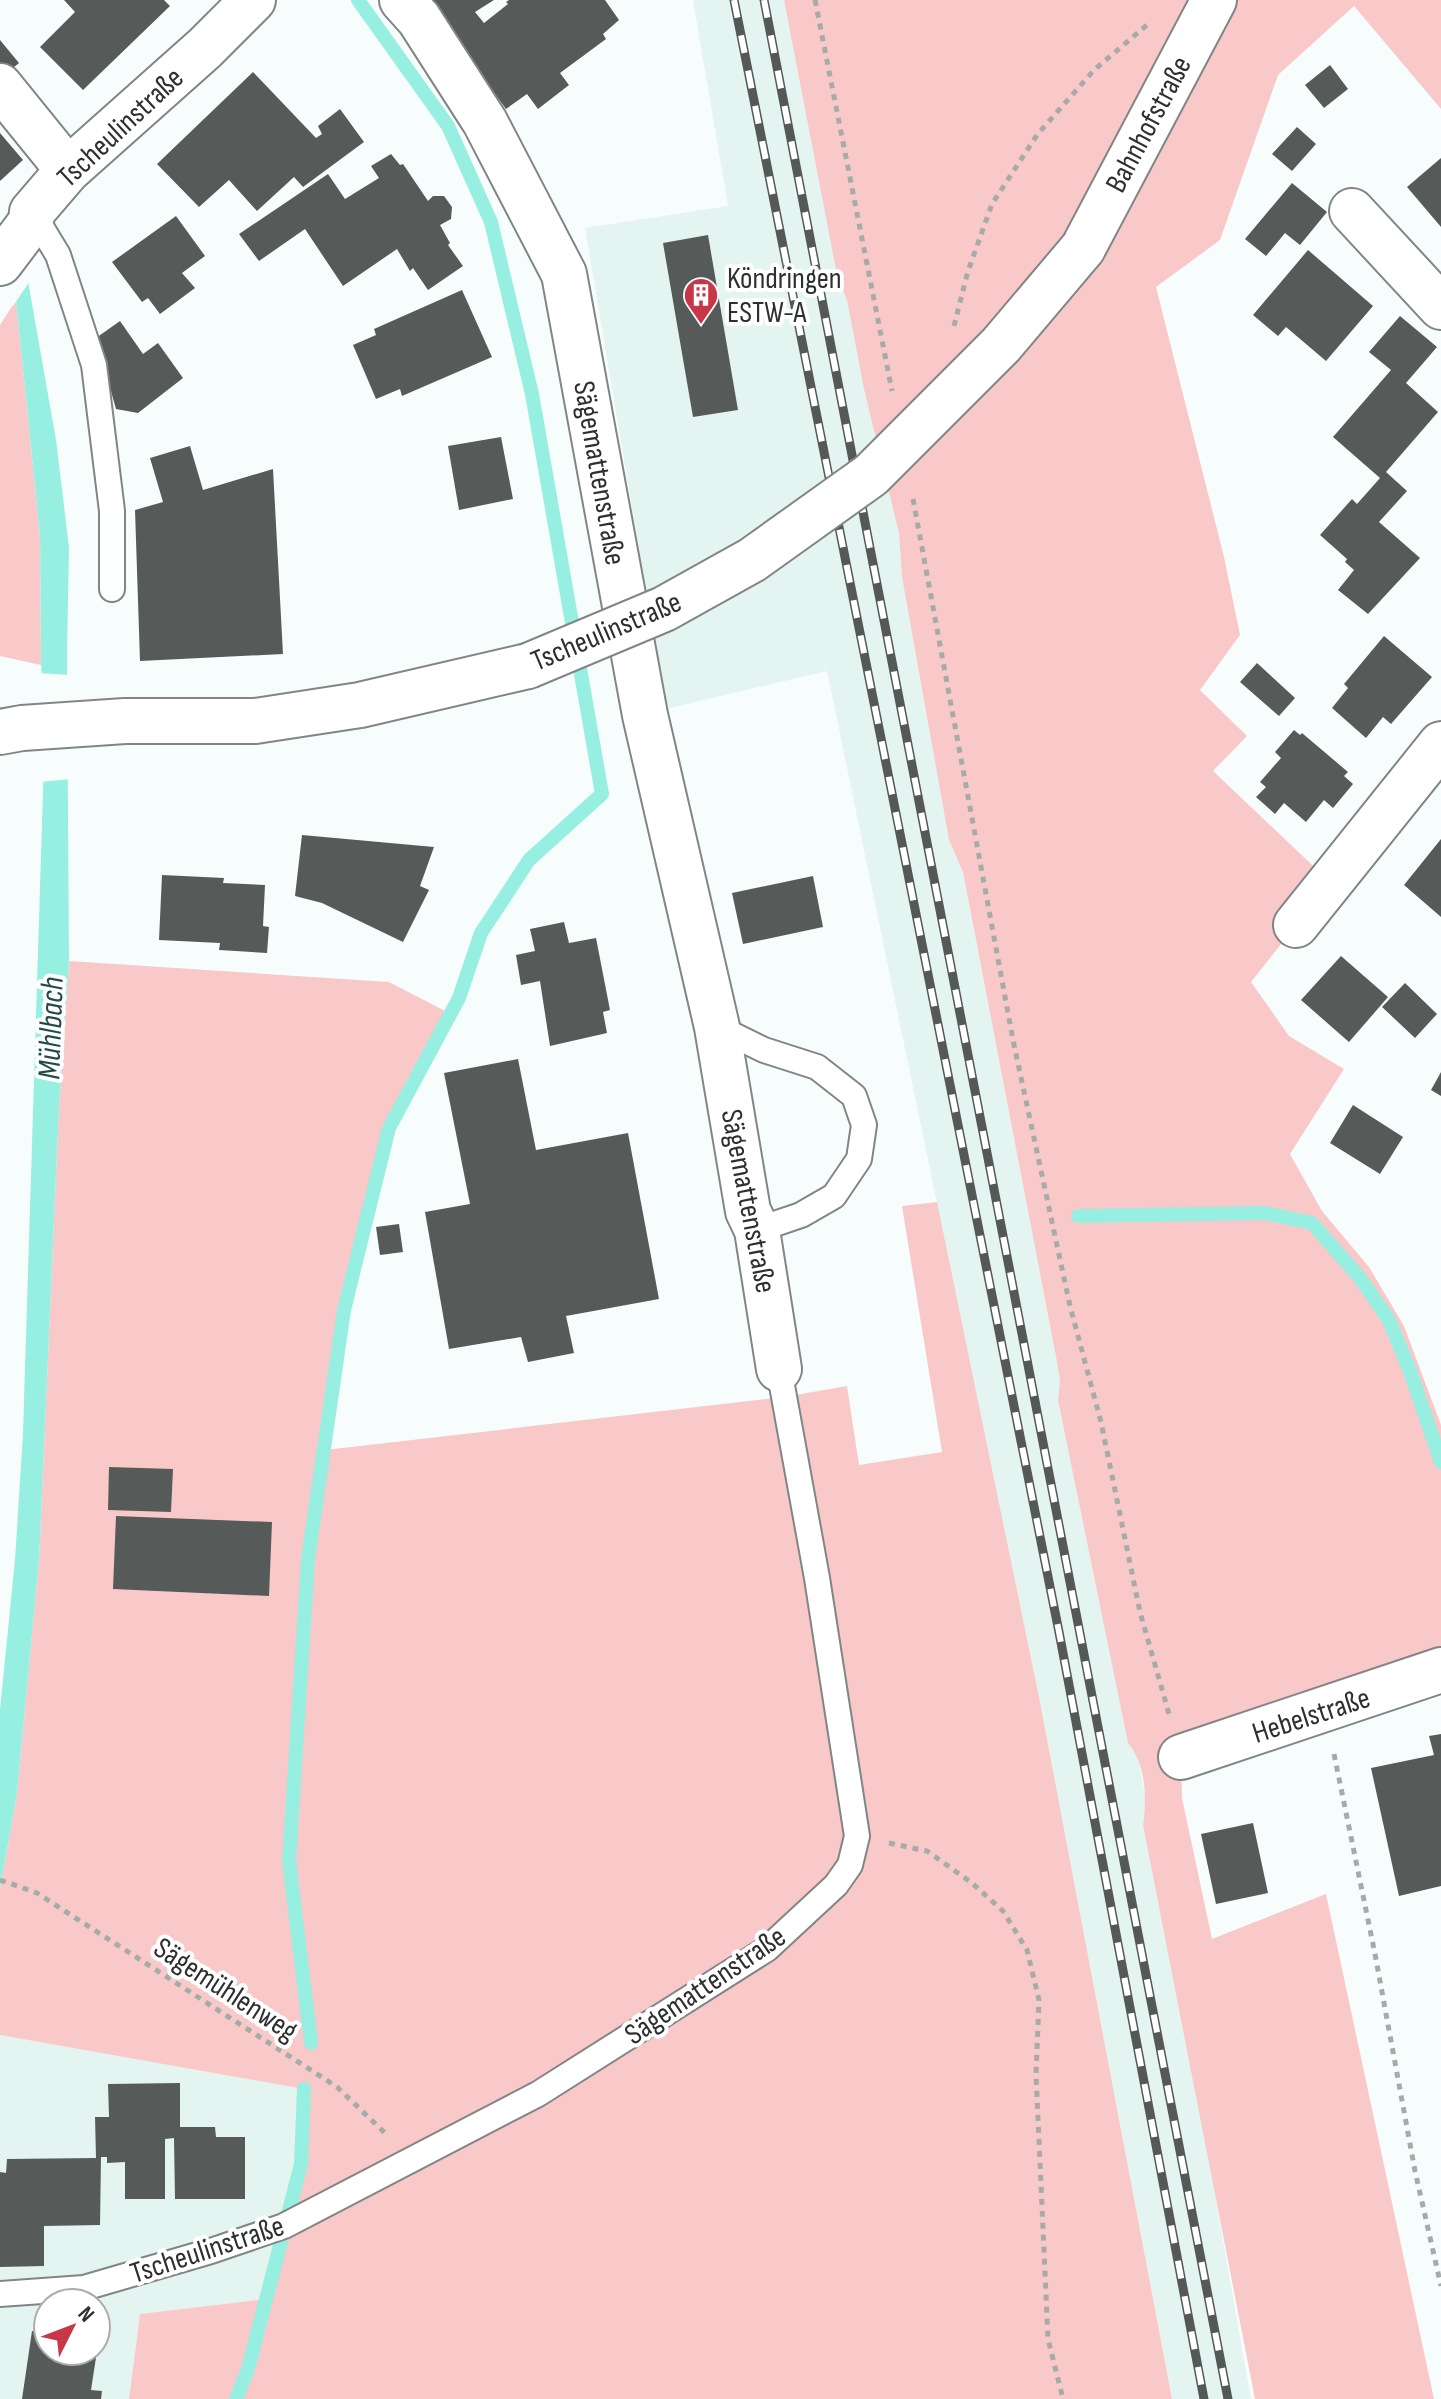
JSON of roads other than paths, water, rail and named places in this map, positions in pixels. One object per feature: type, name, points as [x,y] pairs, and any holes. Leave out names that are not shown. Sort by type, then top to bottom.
[{"type":"street","name":"Tscheulinstraße","points":[[0,263],[68,170],[205,48],[253,0]]},
{"type":"street","name":"Sägemattenstraße","points":[[402,0],[419,19],[485,122],[564,274],[645,715],[717,1027],[748,1211],[757,1230],[779,1369]]},
{"type":"street","name":"Bahnhofstraße","points":[[1083,248],[1212,4]]},
{"type":"street","points":[[0,86],[68,170]]},
{"type":"street","points":[[1352,211],[1441,307]]},
{"type":"street","name":"Tscheulinstraße","points":[[11,730],[125,721],[255,721],[360,705],[528,666],[664,609],[752,560],[871,475],[1001,345],[1083,248]]},
{"type":"street","points":[[1296,925],[1441,744]]},
{"type":"street","name":"Hebelstraße","points":[[1181,1757],[1441,1670]]},
{"type":"lane","points":[[32,217],[58,255],[94,365],[112,511],[112,589]]},
{"type":"lane","points":[[717,1027],[764,1050],[817,1067],[854,1096],[864,1125],[859,1159],[834,1196],[801,1215],[757,1230]]},
{"type":"lane","name":"Sägemattenstraße","points":[[358,2186],[538,2094],[767,1949],[836,1885],[850,1865],[857,1836],[817,1578],[779,1369]]},
{"type":"lane","name":"Tscheulinstraße","points":[[0,2294],[84,2288],[211,2251],[284,2226],[358,2186]]},
{"type":"water","name":"Mühlbach","points":[[28,281],[56,440],[69,547],[69,961],[59,1107],[39,1561],[17,1793],[0,1889],[0,1710],[15,1560],[23,1433],[45,727],[40,536],[16,300]]},
{"type":"waterway","points":[[311,2043],[289,1861],[308,1559],[344,1310],[389,1128],[459,998],[481,933],[529,860],[602,794],[532,394],[491,222],[448,126],[358,0]]},
{"type":"waterway","points":[[1078,1216],[1265,1213],[1312,1223],[1360,1278],[1389,1320],[1441,1462]]},
{"type":"waterway","points":[[236,2399],[248,2369],[301,2164],[304,2089]]},
{"type":"railway","points":[[734,0],[1059,1632],[1204,2399]]},
{"type":"railway","points":[[764,0],[1228,2399]]},
{"type":"place","name":"Köndringen ESTW-A","points":[[701,326]]}]
